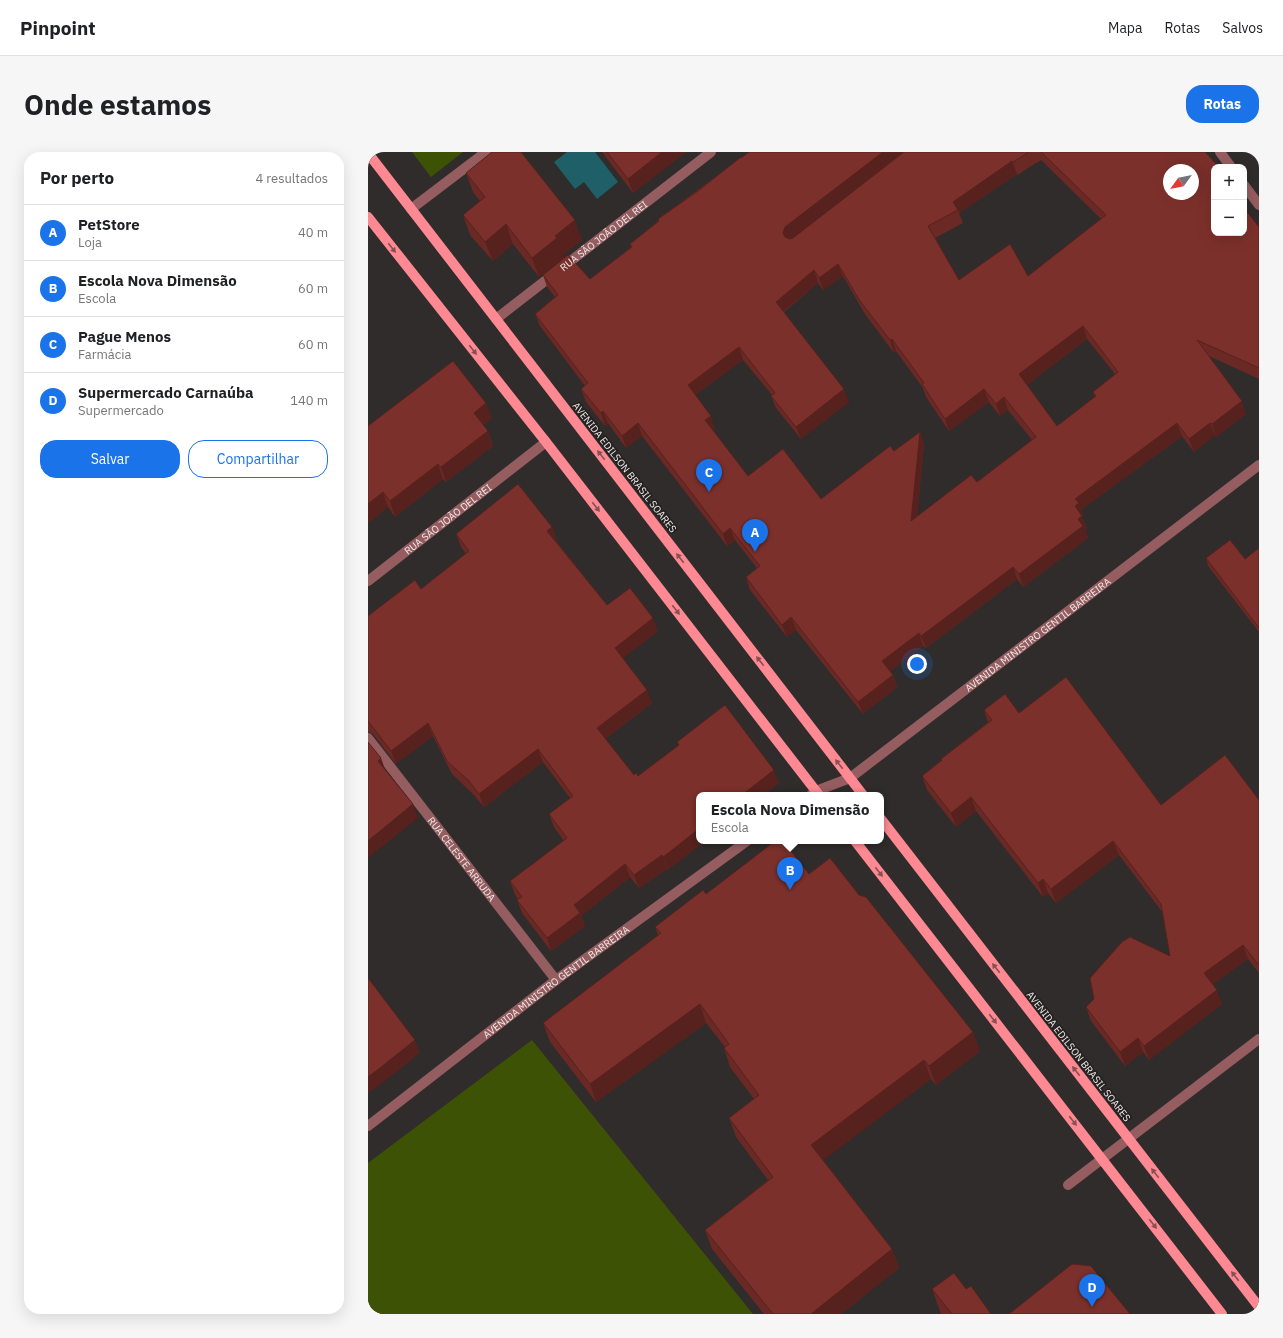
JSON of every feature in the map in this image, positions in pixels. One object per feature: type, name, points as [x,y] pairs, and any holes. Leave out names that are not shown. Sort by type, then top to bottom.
[{"type":"main road","name":"AVENIDA EDILSON BRASIL SOARES","points":[[368,153],[861,792]]},
{"type":"main road","points":[[368,217],[546,442],[813,792]]},
{"type":"main road","name":"AVENIDA EDILSON BRASIL SOARES","points":[[884,823],[1259,1307]]},
{"type":"main road","points":[[857,844],[1222,1314]]},
{"type":"street","points":[[411,209],[486,152]]},
{"type":"street","name":"RUA SÃO JOÃO DEL REI","points":[[496,319],[711,152]]},
{"type":"street","points":[[1220,152],[1229,164]]},
{"type":"street","points":[[1247,189],[1259,205]]},
{"type":"street","name":"RUA SÃO JOÃO DEL REI","points":[[368,580],[546,442]]},
{"type":"street","name":"AVENIDA MINISTRO GENTIL BARREIRA","points":[[819,792],[850,778],[1259,465]]},
{"type":"street","name":"RUA CELESTE ARRUDA","points":[[368,738],[556,980]]},
{"type":"street","name":"AVENIDA MINISTRO GENTIL BARREIRA","points":[[368,1126],[556,980],[743,844]]},
{"type":"street","points":[[1068,1185],[1129,1140],[1259,1039]]},
{"type":"green space","points":[[412,152],[463,152],[431,177]]},
{"type":"green space","points":[[532,1040],[753,1314],[368,1314],[368,1163]]},
{"type":"water","points":[[567,152],[595,152],[618,182],[597,199],[584,182],[575,189],[554,162]]},
{"type":"building","points":[[492,152],[521,152],[575,220],[555,236],[557,238],[532,258],[506,224],[485,242],[463,215],[485,197],[466,173]]},
{"type":"building","points":[[607,152],[662,152],[628,179]]},
{"type":"building","points":[[749,152],[883,152],[785,227],[783,233],[785,237],[790,239],[904,152],[1029,152],[1013,162],[1012,161],[953,202],[958,210],[928,226],[959,280],[1010,244],[1028,276],[1106,215],[1041,152],[1205,152],[1216,164],[1211,164],[1211,236],[1247,236],[1247,212],[1259,227],[1259,368],[1197,340],[1242,401],[1212,424],[1210,423],[1189,439],[1177,423],[1075,499],[1079,503],[1075,506],[1082,516],[1078,519],[1083,526],[1019,574],[1013,567],[921,636],[919,633],[882,661],[893,675],[858,702],[791,617],[782,625],[746,577],[760,566],[730,528],[723,534],[638,423],[622,436],[603,411],[601,413],[581,389],[588,383],[535,314],[558,295],[543,275],[568,255],[590,279],[632,247],[630,244],[659,221],[658,219],[698,191]],"holes":[[[838,264],[860,301],[890,340],[892,339],[924,383],[922,384],[945,419],[984,389],[996,404],[1004,397],[1036,437],[977,482],[971,475],[911,521],[920,432],[894,451],[890,446],[821,499],[783,449],[748,476],[705,420],[711,416],[688,385],[739,347],[775,393],[771,396],[796,427],[844,389],[776,302],[814,270],[819,278]],[[1083,326],[1118,372],[1093,392],[1096,396],[1057,426],[1019,374]]]},
{"type":"building","points":[[453,361],[486,403],[474,413],[488,431],[441,467],[438,464],[390,501],[383,492],[368,504],[368,426]]},
{"type":"building","points":[[518,484],[552,527],[547,531],[607,605],[630,588],[653,618],[615,648],[647,690],[597,728],[634,775],[636,773],[638,776],[679,745],[677,742],[725,705],[774,770],[746,792],[696,792],[696,831],[663,857],[662,855],[634,875],[625,864],[574,905],[580,913],[547,938],[517,900],[522,897],[510,881],[567,838],[549,814],[573,796],[538,749],[479,794],[469,781],[447,761],[428,723],[391,751],[368,721],[368,616],[415,580],[421,589],[469,551],[456,534]]},
{"type":"building","points":[[1230,540],[1245,559],[1259,548],[1259,628],[1206,558]]},
{"type":"building","points":[[1066,677],[1161,805],[1225,755],[1259,800],[1259,963],[1258,964],[1243,945],[1204,973],[1217,990],[1144,1046],[1138,1038],[1120,1052],[1086,1007],[1094,999],[1090,978],[1122,942],[1130,937],[1170,956],[1161,904],[1113,841],[1051,889],[1043,879],[1038,883],[971,797],[951,813],[922,776],[942,760],[941,759],[992,720],[984,710],[1005,694],[1019,713]]},
{"type":"building","points":[[368,742],[381,758],[378,761],[413,804],[368,841]]},
{"type":"building","points":[[771,844],[785,844],[809,874],[830,858],[859,895],[866,897],[973,1032],[929,1066],[924,1060],[811,1145],[892,1249],[811,1314],[773,1314],[705,1230],[773,1177],[729,1118],[759,1095],[724,1048],[729,1044],[700,1004],[590,1084],[543,1023],[661,933],[655,927],[703,890],[706,894]]},
{"type":"building","points":[[368,978],[415,1040],[368,1077]]},
{"type":"building","points":[[1072,1264],[1091,1266],[1130,1314],[1009,1314]]},
{"type":"building","points":[[954,1273],[966,1289],[971,1286],[991,1314],[952,1314],[932,1289]]},
{"type":"place","name":"Pague Menos","points":[[709,492]]},
{"type":"place","name":"PetStore","points":[[755,552]]},
{"type":"place","name":"Escola Nova Dimensão","points":[[790,890]]},
{"type":"place","name":"Supermercado Carnaúba","points":[[1092,1307]]}]
